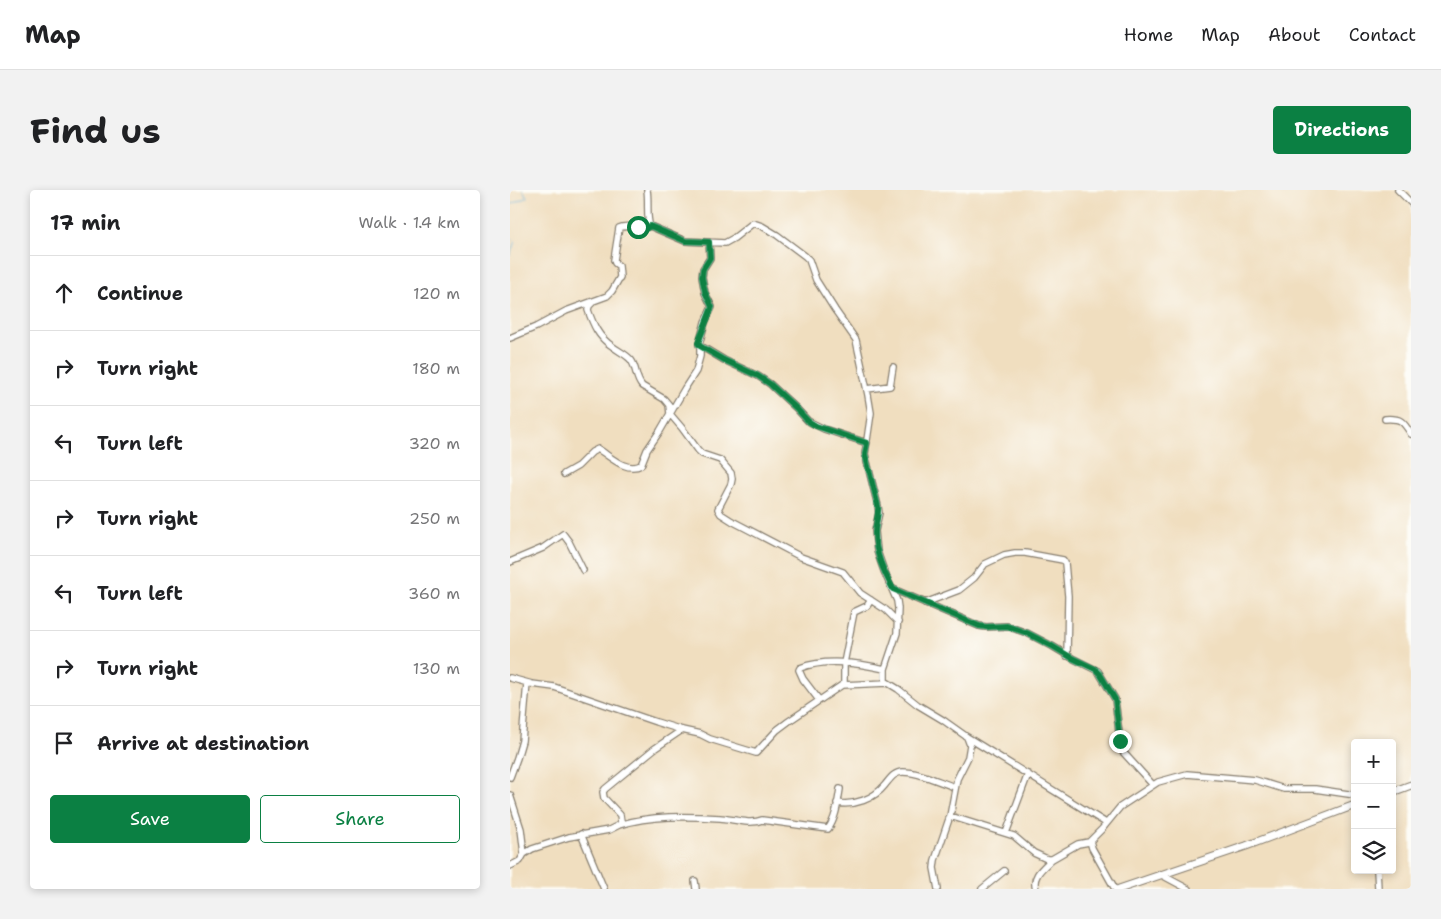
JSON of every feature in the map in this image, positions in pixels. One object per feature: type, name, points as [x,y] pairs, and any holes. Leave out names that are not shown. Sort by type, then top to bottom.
[{"type":"main road","points":[[1396,791],[1411,785]]},
{"type":"main road","points":[[1117,889],[1246,846],[1351,807]]},
{"type":"street","points":[[647,190],[649,203],[648,221],[650,226]]},
{"type":"street","points":[[1398,190],[1411,203]]},
{"type":"street","points":[[510,338],[536,327],[566,310],[607,296],[620,277],[619,266],[614,260],[619,228],[623,226],[643,228],[650,226],[685,241],[725,243],[753,223],[777,235],[805,256],[809,260],[816,280],[834,310],[856,340],[867,389],[871,413],[865,454],[878,506],[875,531],[876,546],[897,601],[898,622],[895,641],[889,653],[885,669],[884,679],[887,683]]},
{"type":"street","points":[[564,474],[578,466],[598,449],[633,468],[641,465],[647,450],[696,372],[700,356],[700,346],[698,343],[712,307],[705,292],[702,277],[703,269],[710,258],[709,242]]},
{"type":"street","points":[[593,302],[588,310],[595,329],[606,342],[631,360],[634,364],[639,383],[664,399],[669,405],[670,414],[698,450],[702,454],[720,460],[731,473],[732,479],[718,509],[721,514],[801,557],[843,572],[856,589],[886,610],[898,622]]},
{"type":"street","points":[[580,306],[588,310]]},
{"type":"street","points":[[700,346],[758,376],[816,426],[867,443]]},
{"type":"street","points":[[867,389],[890,386],[893,367]]},
{"type":"street","points":[[1385,419],[1400,420],[1411,434]]},
{"type":"street","points":[[510,562],[543,548],[563,534],[569,542],[582,570]]},
{"type":"street","points":[[925,604],[966,586],[985,564],[1004,555],[1025,553],[1063,560],[1065,563],[1068,596],[1068,656]]},
{"type":"street","points":[[893,589],[979,626],[1007,626],[1027,633],[1095,669],[1115,699],[1122,751],[1153,785]]},
{"type":"street","points":[[844,684],[844,663],[854,612],[867,606],[871,600]]},
{"type":"street","points":[[819,700],[803,679],[799,669],[816,664],[844,663],[885,669]]},
{"type":"street","points":[[510,678],[554,687],[756,754],[777,730],[844,684],[887,683],[967,737],[1106,823]]},
{"type":"street","points":[[510,777],[522,741],[527,683]]},
{"type":"street","points":[[619,825],[621,822],[620,814],[604,798],[603,792],[654,749],[682,730]]},
{"type":"street","points":[[938,889],[934,863],[950,816],[957,779],[970,751],[967,737]]},
{"type":"street","points":[[837,803],[848,805],[865,800],[883,788],[890,778],[903,772],[923,776],[955,787]]},
{"type":"street","points":[[1006,833],[1028,774]]},
{"type":"street","points":[[1090,842],[1092,837],[1102,829],[1120,806],[1164,780],[1194,774],[1255,780],[1284,789],[1315,789],[1351,794]]},
{"type":"street","points":[[510,866],[520,862],[524,854],[532,849],[581,834],[600,832],[644,819],[685,817],[756,822],[762,820],[826,829],[831,826],[840,789]]},
{"type":"street","points":[[510,794],[522,836],[524,854]]},
{"type":"street","points":[[950,816],[1018,838],[1038,855],[1043,858],[1052,859]]},
{"type":"street","points":[[581,834],[604,889]]},
{"type":"street","points":[[1036,889],[1035,878],[1052,859],[1078,844],[1090,842]]},
{"type":"street","points":[[1090,842],[1117,889]]},
{"type":"street","points":[[982,889],[1004,870]]},
{"type":"street","points":[[1160,874],[1188,889]]},
{"type":"street","points":[[1377,874],[1378,889]]},
{"type":"street","points":[[695,881],[696,889]]},
{"type":"waterway","points":[[510,205],[527,197],[523,190]]},
{"type":"waterway","points":[[510,238],[515,241],[510,255]]},
{"type":"route","points":[[638,227],[647,228],[650,226],[685,241],[709,242],[710,258],[703,269],[702,277],[705,292],[712,307],[698,343],[700,346],[770,384],[808,421],[816,426],[867,443],[865,454],[878,506],[875,531],[877,551],[893,589],[979,626],[1007,626],[1027,633],[1095,669],[1115,699],[1120,741]]}]
